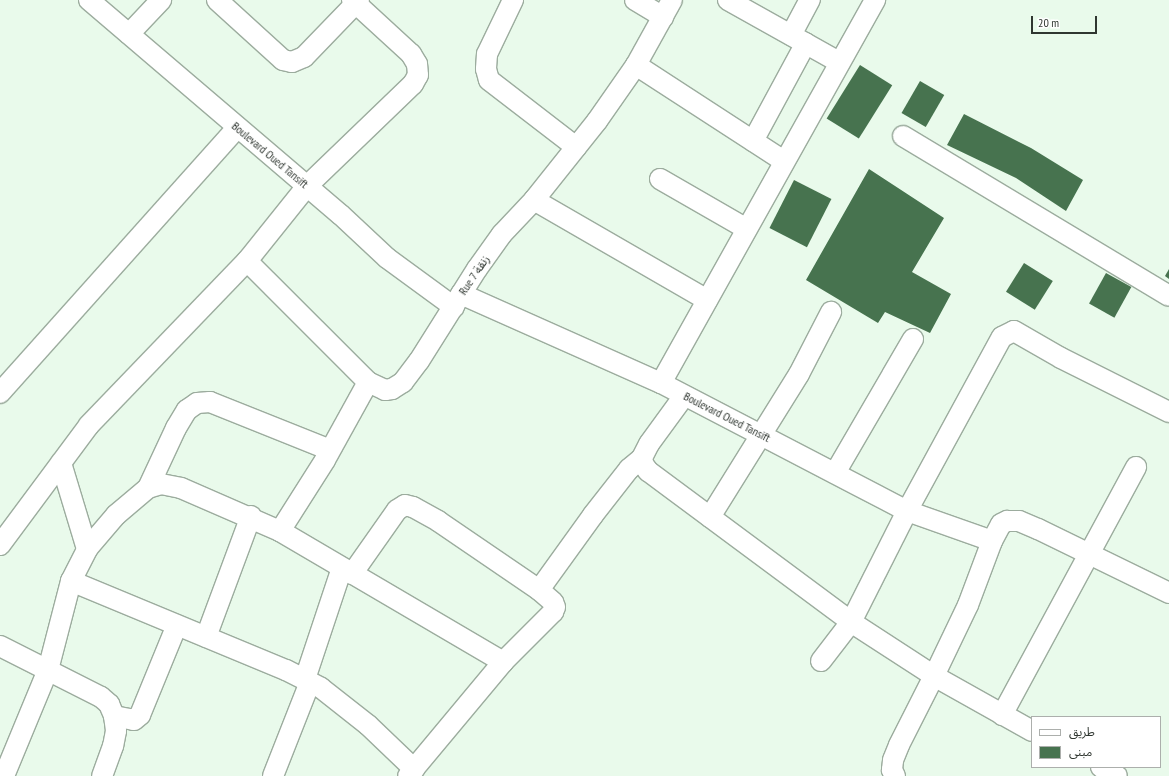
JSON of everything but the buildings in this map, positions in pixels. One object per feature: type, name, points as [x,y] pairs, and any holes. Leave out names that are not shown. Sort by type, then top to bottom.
[{"type":"street","name":"Boulevard Oued Tansift","points":[[89,0],[237,128],[307,186],[387,258],[458,301],[661,384],[907,511],[992,541]]},
{"type":"street","points":[[129,34],[161,0]]},
{"type":"street","points":[[0,545],[89,425],[247,261],[307,186],[398,101],[418,75],[418,64],[411,54],[356,1],[304,57],[292,62],[283,60],[217,0]]},
{"type":"street","points":[[513,0],[487,54],[486,70],[489,80],[576,147]]},
{"type":"street","points":[[635,0],[663,17]]},
{"type":"street","name":"Rue 7 زنقة","points":[[368,382],[386,390],[403,382],[502,234],[534,200],[576,147],[636,65],[672,0]]},
{"type":"street","points":[[728,0],[838,62]]},
{"type":"street","points":[[753,141],[799,39],[810,0]]},
{"type":"street","points":[[661,384],[838,62],[875,0]]},
{"type":"street","points":[[636,65],[784,161]]},
{"type":"street","points":[[0,393],[237,128]]},
{"type":"street","points":[[903,136],[1169,296]]},
{"type":"street","points":[[660,179],[746,229]]},
{"type":"street","points":[[534,200],[707,300]]},
{"type":"street","points":[[247,261],[368,382],[330,450],[280,531]]},
{"type":"street","points":[[710,517],[799,374],[831,312]]},
{"type":"street","points":[[821,661],[851,622],[907,511],[1002,337],[1014,331],[1061,358],[1169,412]]},
{"type":"street","points":[[835,473],[913,339]]},
{"type":"street","points":[[539,590],[593,515],[629,469],[642,458],[648,444],[684,396]]},
{"type":"street","points":[[148,488],[176,428],[187,410],[197,403],[210,402],[330,450]]},
{"type":"street","points":[[642,458],[643,464],[648,471],[851,622],[934,676],[1031,730]]},
{"type":"street","points":[[61,463],[87,548]]},
{"type":"street","points":[[1002,715],[1090,556],[1136,467]]},
{"type":"street","points":[[4,776],[48,670],[71,581],[87,548],[116,515],[148,488],[161,484],[181,488],[251,516],[280,531],[503,662]]},
{"type":"street","points":[[71,581],[307,681],[368,725],[411,773],[503,662],[553,612],[555,606],[553,602],[539,590],[438,520],[413,507],[405,506],[397,510],[347,571],[307,681],[273,776]]},
{"type":"street","points":[[206,637],[251,516]]},
{"type":"street","points":[[895,776],[892,770],[892,760],[898,745],[934,676],[968,605],[992,541],[1001,524],[1007,521],[1019,521],[1169,593]]},
{"type":"street","points":[[114,716],[134,720],[140,715],[177,625]]},
{"type":"street","points":[[0,646],[101,697],[109,704],[114,716],[116,731],[113,746],[102,776]]},
{"type":"street","points":[[1103,768],[1117,776]]}]
